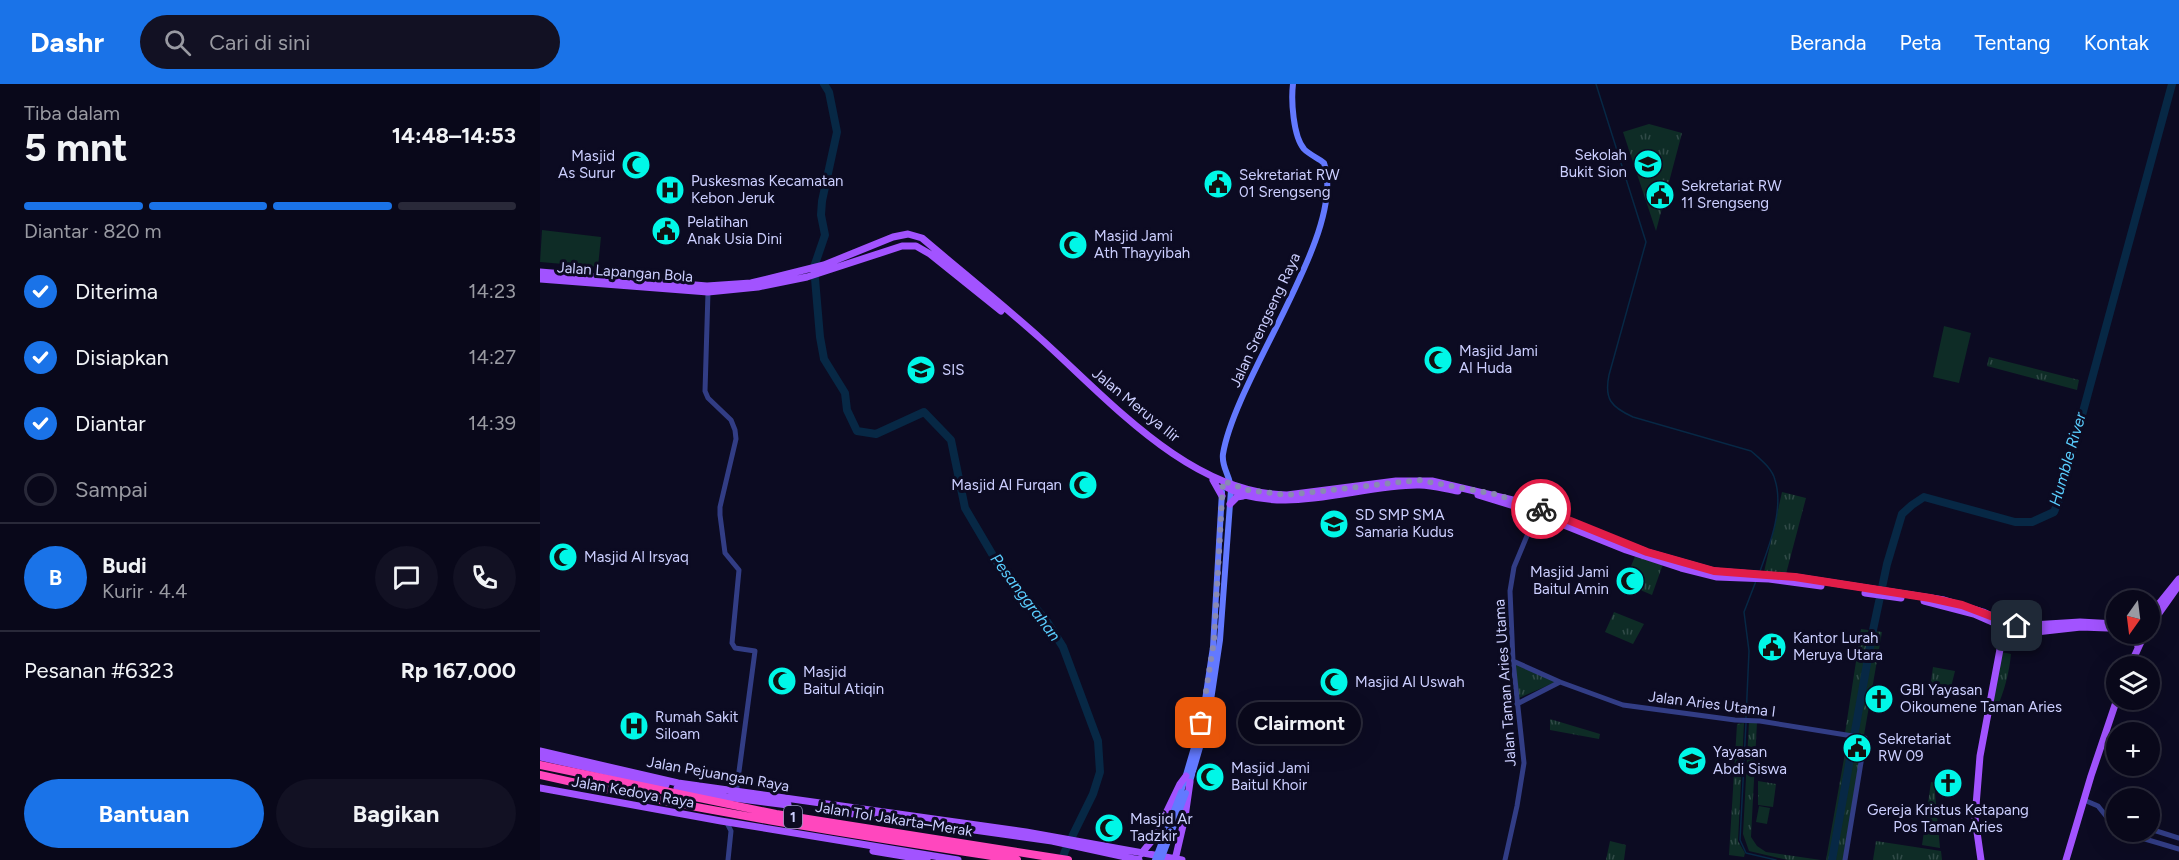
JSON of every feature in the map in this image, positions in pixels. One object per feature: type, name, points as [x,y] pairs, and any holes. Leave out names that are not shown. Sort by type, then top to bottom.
[{"type":"highway","name":"Jalan Tol Jakarta–Merak","points":[[540,765],[776,814],[1068,860]]},
{"type":"highway","name":"Jalan Tol Jakarta–Merak","points":[[540,775],[780,823],[1017,860]]},
{"type":"highway","points":[[540,780],[586,786]]},
{"type":"main road","name":"Jalan Srengseng Raya","points":[[1227,485],[1223,460],[1224,450],[1243,394],[1302,274],[1328,196],[1328,181],[1324,163],[1301,145],[1291,101],[1293,84]]},
{"type":"main road","name":"Jalan Meruya Ilir","points":[[824,269],[860,250],[893,237],[908,234],[918,236],[1140,430],[1169,451],[1248,495],[1292,499],[1424,485],[1478,495],[1538,511]]},
{"type":"main road","name":"Jalan Meruya Ilir","points":[[707,289],[770,282],[865,258],[892,248],[916,246],[930,254],[1004,311],[1142,435],[1172,457],[1213,480],[1227,485],[1287,495],[1419,480],[1494,494],[1646,555],[1714,571],[1930,598],[1962,605],[2008,624],[2038,629]]},
{"type":"main road","points":[[860,250],[866,253],[865,258]]},
{"type":"main road","name":"Jalan Lapangan Bola","points":[[540,272],[601,281]]},
{"type":"main road","name":"Jalan Lapangan Bola","points":[[540,279],[707,289]]},
{"type":"main road","points":[[1213,480],[1222,496]]},
{"type":"main road","points":[[1223,540],[1222,496],[1227,485]]},
{"type":"main road","points":[[1161,860],[1188,779],[1209,693],[1223,540],[1230,504],[1227,485]]},
{"type":"main road","points":[[1230,504],[1237,497],[1248,495]]},
{"type":"main road","points":[[1778,575],[1788,569]]},
{"type":"main road","name":"Jalan Meruya Ilir","points":[[1762,576],[1778,575],[1952,607],[2020,632],[2080,622],[2106,625]]},
{"type":"main road","points":[[2160,604],[2179,582]]},
{"type":"main road","points":[[2160,611],[2179,582]]},
{"type":"main road","points":[[1982,860],[1975,818],[1980,756],[2004,628]]},
{"type":"main road","points":[[2135,656],[2140,644]]},
{"type":"main road","points":[[2066,860],[2113,710]]},
{"type":"main road","name":"Jalan Pejuangan Raya","points":[[540,751],[736,795]]},
{"type":"main road","name":"Jalan Pejuangan Raya","points":[[540,757],[677,788],[1063,841],[1140,857],[1178,859]]},
{"type":"main road","points":[[1140,857],[1154,838],[1180,784],[1188,779]]},
{"type":"main road","points":[[1178,859],[1188,779]]},
{"type":"main road","name":"Jalan Kedoya Raya","points":[[540,788],[958,860]]},
{"type":"main road","points":[[1155,860],[1184,792]]},
{"type":"main road","name":"Jalan Kedoya Raya","points":[[721,821],[732,827],[927,860]]},
{"type":"main road","points":[[1154,838],[1158,845],[1166,849],[1178,846]]},
{"type":"street","points":[[707,289],[705,391],[708,398],[731,420],[736,436],[720,507],[725,553],[739,570],[732,643],[735,648],[754,651],[736,795]]},
{"type":"street","name":"Jalan Taman Aries Utama","points":[[1505,860],[1524,772],[1517,705],[1511,583],[1514,567],[1538,511]]},
{"type":"street","name":"Jalan Aries Utama I","points":[[1514,661],[1560,682],[1623,705],[1862,738],[1845,860]]},
{"type":"street","points":[[1517,705],[1560,682]]},
{"type":"street","points":[[2084,800],[2098,806],[2106,816]]},
{"type":"street","points":[[730,860],[734,832],[732,827]]},
{"type":"street","points":[[2160,833],[2179,838]]},
{"type":"street","points":[[2155,842],[2179,849]]},
{"type":"green space","points":[[1649,124],[1682,133],[1656,231],[1623,132]]},
{"type":"green space","points":[[542,230],[601,237],[598,267],[540,262]]},
{"type":"green space","points":[[1944,326],[1971,333],[1959,383],[1933,377]]},
{"type":"green space","points":[[1989,357],[2079,380],[2077,390],[1987,366]]},
{"type":"green space","points":[[1782,492],[1806,498],[1786,574],[1764,572]]},
{"type":"green space","points":[[1636,554],[1663,564],[1652,595],[1624,583]]},
{"type":"green space","points":[[1614,612],[1644,624],[1633,644],[1605,632]]},
{"type":"green space","points":[[1861,629],[1882,632],[1864,735],[1845,733]]},
{"type":"green space","points":[[2001,652],[2011,654],[2006,683],[1996,710],[1992,709]]},
{"type":"green space","points":[[1515,664],[1556,682],[1519,698]]},
{"type":"green space","points":[[1933,667],[1955,671],[1950,691],[1930,688]]},
{"type":"green space","points":[[1246,704],[1292,708],[1335,705],[1330,739],[1243,724]]},
{"type":"green space","points":[[1550,719],[1600,734],[1599,739],[1550,730]]},
{"type":"green space","points":[[1749,722],[1757,722],[1751,837],[1757,846],[1766,852],[1821,860],[1788,860],[1749,851],[1743,834]]},
{"type":"green space","points":[[1744,723],[1738,841],[1745,853],[1744,857],[1729,855],[1737,724]]},
{"type":"green space","points":[[1848,736],[1852,736],[1830,860],[1826,860]]},
{"type":"green space","points":[[1855,736],[1863,738],[1843,860],[1833,860]]},
{"type":"green space","points":[[1758,781],[1776,784],[1773,807],[1758,805]]},
{"type":"green space","points":[[1931,782],[1936,783],[1940,848],[1922,845]]},
{"type":"green space","points":[[1759,806],[1770,808],[1767,824],[1756,822]]},
{"type":"green space","points":[[1610,841],[1626,845],[1624,860],[1606,860]]},
{"type":"green space","points":[[1876,841],[1941,851],[1942,860],[1873,860]]},
{"type":"waterway","name":"Pesanggrahan","points":[[824,84],[829,92],[837,132],[822,201],[821,215],[825,235],[814,267],[824,359],[845,393],[847,410],[857,431],[876,434],[924,412],[951,440],[965,508],[998,564],[1046,620],[1063,647],[1098,741],[1100,772],[1093,794],[1062,860]]},
{"type":"waterway","points":[[1596,84],[1646,242],[1609,375],[1609,396],[1614,406],[1633,417],[1751,451],[1762,461],[1775,480],[1778,502],[1775,526],[1760,571]]},
{"type":"waterway","name":"Humble River","points":[[1832,860],[1873,630],[1887,564],[1902,514],[1924,497],[2015,522],[2032,522],[2054,512],[2172,84]]},
{"type":"waterway","points":[[1746,718],[1749,651],[1744,612],[1756,581]]},
{"type":"waterway","points":[[1746,723],[1740,840],[1746,853],[1776,860]]},
{"type":"way so far","points":[[1201,723],[1214,641],[1223,481],[1248,490],[1287,495],[1396,481],[1431,481],[1494,494],[1541,509]]},
{"type":"place","name":"Sekolah Bukit Sion","points":[[1648,164]]},
{"type":"place","name":"Masjid As Surur","points":[[636,165]]},
{"type":"place","name":"Sekretariat RW 01 Srengseng","points":[[1218,184]]},
{"type":"place","name":"Puskesmas Kecamatan Kebon Jeruk","points":[[670,190]]},
{"type":"place","name":"Sekretariat RW 11 Srengseng","points":[[1660,195]]},
{"type":"place","name":"Pelatihan Anak Usia Dini","points":[[666,231]]},
{"type":"place","name":"Masjid Jami Ath Thayyibah","points":[[1073,245]]},
{"type":"place","name":"Masjid Jami Al Huda","points":[[1438,360]]},
{"type":"place","name":"SIS","points":[[921,370]]},
{"type":"place","name":"Masjid Al Furqan","points":[[1083,485]]},
{"type":"place","name":"SD SMP SMA Samaria Kudus","points":[[1334,524]]},
{"type":"place","name":"Masjid Al Irsyaq","points":[[563,557]]},
{"type":"place","name":"Masjid Jami Baitul Amin","points":[[1630,581]]},
{"type":"place","name":"Kantor Lurah Meruya Utara","points":[[1772,647]]},
{"type":"place","name":"Masjid Baitul Atiqin","points":[[782,681]]},
{"type":"place","name":"Masjid Al Uswah","points":[[1334,682]]},
{"type":"place","name":"GBI Yayasan Oikoumene Taman Aries","points":[[1879,699]]},
{"type":"place","name":"Clairmont","points":[[1201,723]]},
{"type":"place","name":"Rumah Sakit Siloam","points":[[634,726]]},
{"type":"place","name":"Sekretariat RW 09","points":[[1857,748]]},
{"type":"place","name":"Yayasan Abdi Siswa","points":[[1692,761]]},
{"type":"place","name":"Masjid Jami Baitul Khoir","points":[[1210,777]]},
{"type":"place","name":"Gereja Kristus Ketapang Pos Taman Aries","points":[[1948,783]]},
{"type":"place","name":"Masjid Ar Tadzkir","points":[[1109,828]]},
{"type":"route","points":[[1541,509],[1613,540],[1660,557],[1714,571],[1795,577],[1944,600],[2017,626]]}]
